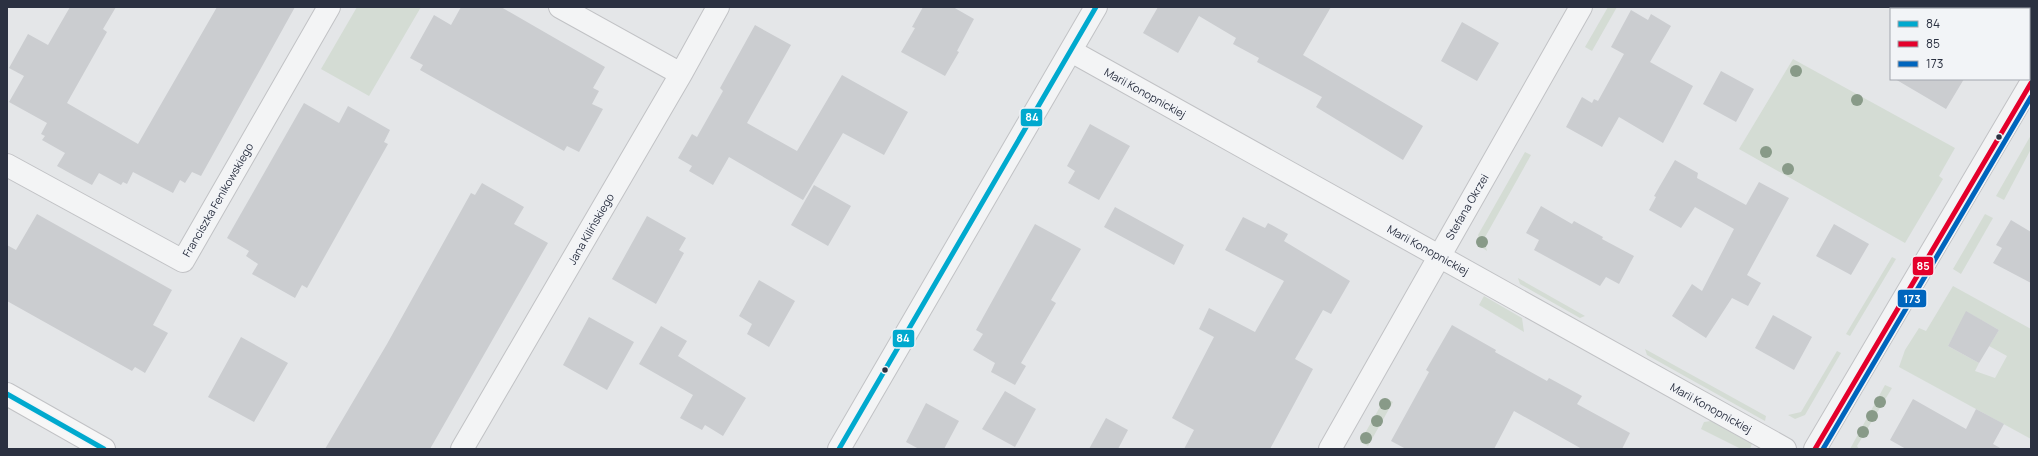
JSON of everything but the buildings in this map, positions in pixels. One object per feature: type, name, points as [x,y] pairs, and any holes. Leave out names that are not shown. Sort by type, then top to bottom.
[{"type":"main road","points":[[7,394],[104,449]]},
{"type":"street","name":"Franciszka Fenikowskiego","points":[[7,165],[182,261],[329,7]]},
{"type":"street","points":[[560,7],[681,74]]},
{"type":"street","name":"Jana Kilińskiego","points":[[462,449],[681,74],[718,7]]},
{"type":"street","points":[[839,449],[1096,7]]},
{"type":"street","name":"Stefana Okrzei","points":[[1330,449],[1581,7]]},
{"type":"street","name":"Marii Konopnickiej","points":[[1071,51],[1786,449]]},
{"type":"street","points":[[1815,449],[2031,83]]},
{"type":"shaded area","points":[[357,7],[421,7],[369,96],[321,69]]},
{"type":"shaded area","points":[[1608,7],[1617,7],[1592,51],[1585,47]]},
{"type":"shaded area","points":[[1793,59],[1955,148],[1939,176],[1943,179],[1905,243],[1739,149]]},
{"type":"shaded area","points":[[2031,135],[2031,149],[2004,200],[1996,196]]},
{"type":"shaded area","points":[[1525,152],[1531,155],[1484,239],[1487,251],[1481,247],[1478,235]]},
{"type":"shaded area","points":[[1985,214],[1993,218],[1961,274],[1953,269]]},
{"type":"shaded area","points":[[1892,257],[1896,259],[1850,336],[1846,334]]},
{"type":"shaded area","points":[[1518,278],[1585,316],[1580,318],[1520,284]]},
{"type":"shaded area","points":[[1953,286],[2031,329],[2031,439],[1899,367],[1905,350],[1919,328],[1926,331]],"holes":[[[1967,312],[1999,330],[1989,346],[2007,356],[1995,378],[1975,371],[1979,363],[1948,346]]]},
{"type":"shaded area","points":[[1484,296],[1522,318],[1524,332],[1479,305]]},
{"type":"shaded area","points":[[1645,349],[1766,416],[1765,421],[1647,355]]},
{"type":"shaded area","points":[[1837,351],[1841,353],[1805,415],[1795,419],[1788,415],[1801,412]]},
{"type":"shaded area","points":[[1885,385],[1892,388],[1857,446],[1859,449],[1850,449]]},
{"type":"shaded area","points":[[1385,398],[1393,402],[1368,446],[1360,442]]},
{"type":"shaded area","points":[[1711,421],[1752,444],[1750,449],[1741,449],[1701,429],[1704,422]]},
{"type":"transit line","name":"84","points":[[839,449],[1096,7]]},
{"type":"transit line","name":"85","points":[[1815,449],[2031,83]]},
{"type":"transit line","name":"173","points":[[1823,449],[2031,97]]},
{"type":"transit line","name":"84","points":[[7,394],[104,449]]}]
